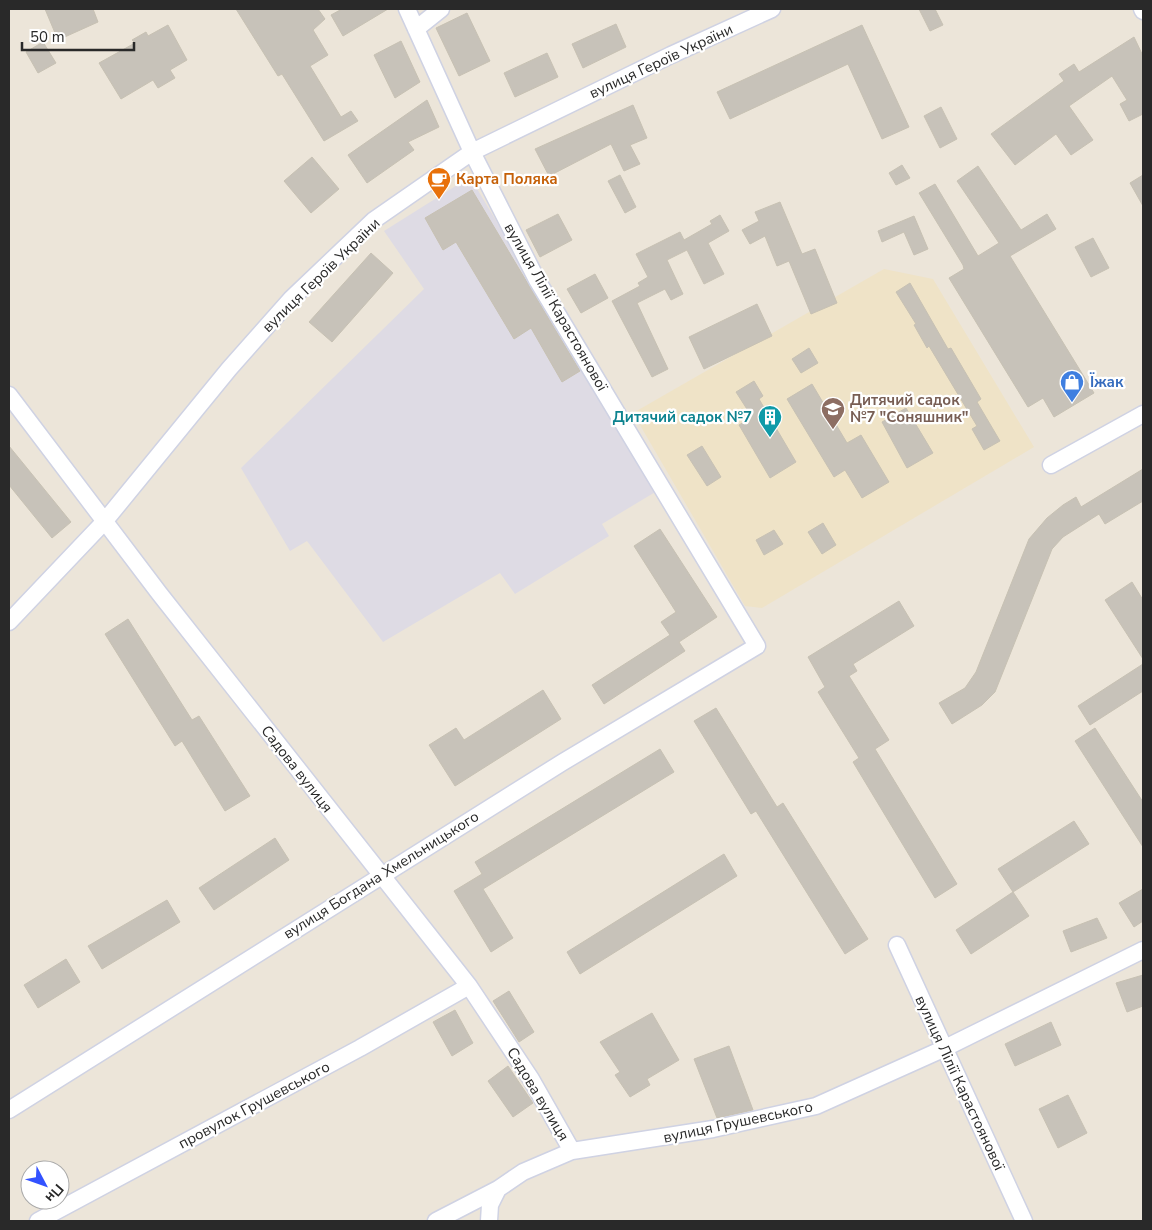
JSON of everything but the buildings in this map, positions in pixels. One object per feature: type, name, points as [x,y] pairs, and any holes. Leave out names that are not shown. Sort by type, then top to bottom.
[{"type":"street","name":"вулиця Лілії Карастоянової","points":[[407,9],[472,152],[537,280],[757,646]]},
{"type":"street","points":[[416,29],[441,9]]},
{"type":"street","name":"вулиця Героїв України","points":[[9,622],[104,522],[229,369],[291,299],[374,220],[472,152],[671,55],[772,9]]},
{"type":"street","name":"Садова вулиця","points":[[9,395],[104,522],[380,876],[470,986],[531,1079],[572,1152]]},
{"type":"street","points":[[1050,465],[1143,414]]},
{"type":"street","name":"вулиця Богдана Хмельницького","points":[[9,1110],[380,876],[588,747],[757,646]]},
{"type":"street","name":"вулиця Лілії Карастоянової","points":[[897,945],[943,1049],[1024,1221]]},
{"type":"street","name":"вулиця Грушевського","points":[[436,1221],[498,1189],[522,1172],[572,1152],[712,1129],[816,1106],[943,1049],[1143,950]]},
{"type":"street","name":"провулок Грушевського","points":[[38,1221],[360,1048],[470,986]]},
{"type":"street","points":[[489,1221],[490,1205],[498,1189]]},
{"type":"shaded area","points":[[470,177],[657,491],[602,524],[609,536],[515,594],[500,573],[383,642],[307,541],[290,551],[241,468],[424,289],[384,231]]},
{"type":"shaded area","name":"Дитячий садок №7 \"Соняшник\"","points":[[884,269],[933,279],[1034,447],[762,608],[745,606],[633,413]]},
{"type":"place","name":"Карта Поляка","points":[[439,200]]},
{"type":"place","name":"Їжак","points":[[1072,403]]},
{"type":"place","name":"Дитячий садок №7 \"Соняшник\"","points":[[833,430]]},
{"type":"place","name":"Дитячий садок №7","points":[[770,438]]}]
